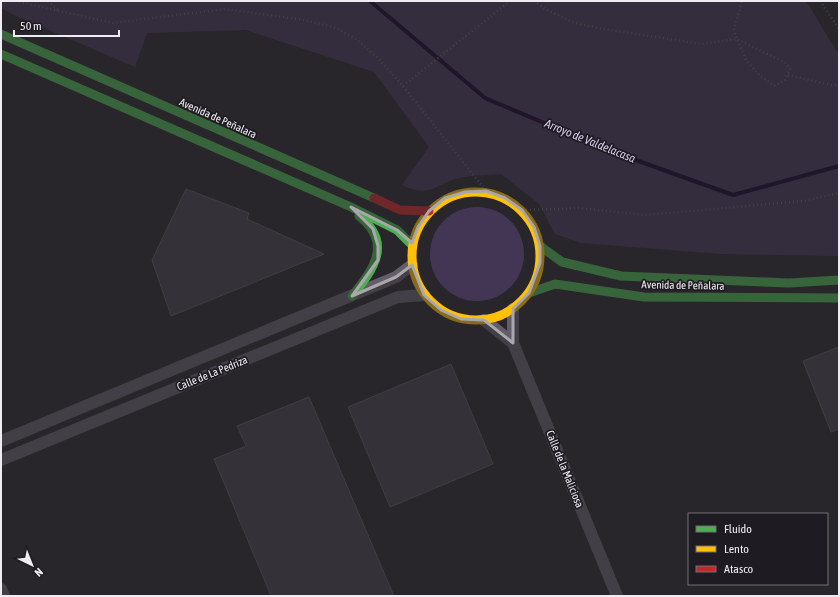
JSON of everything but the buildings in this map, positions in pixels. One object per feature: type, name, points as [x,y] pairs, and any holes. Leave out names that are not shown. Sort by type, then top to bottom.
[{"type":"street","name":"Avenida de Peñalara","points":[[1,34],[400,210],[429,211]]},
{"type":"street","points":[[1,54],[351,207],[397,230],[412,245]]},
{"type":"street","points":[[486,191],[505,198],[522,210],[534,227],[540,246],[540,263],[537,278],[529,293],[513,308],[499,316],[484,320],[461,319],[441,310],[424,295],[416,281],[412,265],[412,245],[418,227],[429,211],[445,198],[465,192],[486,191]]},
{"type":"street","points":[[351,207],[373,229],[378,246],[378,260],[352,296]]},
{"type":"street","name":"Avenida de Peñalara","points":[[540,246],[562,262],[621,276],[789,283],[839,280]]},
{"type":"street","name":"Calle de La Pedriza","points":[[1,440],[396,278],[412,265]]},
{"type":"street","name":"Avenida de Peñalara","points":[[529,293],[555,284],[644,298],[839,298]]},
{"type":"street","name":"Calle de La Pedriza","points":[[1,460],[398,297],[424,295]]},
{"type":"street","name":"Calle de la Maliciosa","points":[[513,308],[513,343],[617,596]]},
{"type":"street","name":"Calle de la Maliciosa","points":[[484,320],[513,343]]},
{"type":"street","points":[[1,589],[4,596]]},
{"type":"path","points":[[15,1],[113,24],[225,9],[298,19],[334,27],[356,39],[379,59],[403,86],[486,191]]},
{"type":"path","points":[[48,1],[58,10]]},
{"type":"path","points":[[403,86],[464,40],[510,1]]},
{"type":"path","points":[[534,1],[545,10],[572,22],[598,28],[701,44],[737,39],[786,63],[790,69],[788,75],[785,80],[774,86],[753,69],[746,60],[737,39],[734,30],[742,1]]},
{"type":"path","points":[[820,1],[839,29]]},
{"type":"path","points":[[788,75],[831,85],[839,85]]},
{"type":"path","points":[[522,210],[578,208],[646,215],[803,201],[839,192]]},
{"type":"highlighted area","points":[[486,191],[505,198],[522,210],[534,227],[540,246],[540,263],[529,293],[513,309],[513,343],[484,320],[461,319],[441,310],[424,295],[412,265],[396,277],[352,296],[378,260],[378,246],[373,229],[351,207],[397,230],[412,243],[418,227],[429,211],[445,198],[465,192]]},
{"type":"shaded area","points":[[1,1],[806,1],[839,55],[839,256],[721,254],[581,243],[555,234],[539,204],[501,174],[464,177],[428,190],[421,191],[402,185],[429,147],[374,72],[246,30],[147,33],[135,67],[16,16],[1,8]]},
{"type":"shaded area","points":[[477,207],[495,210],[510,221],[521,236],[524,254],[521,272],[510,287],[495,298],[477,301],[459,298],[444,287],[433,272],[430,254],[433,236],[444,221],[459,210]]},
{"type":"waterway","name":"Arroyo de Valdelacasa","points":[[370,1],[485,98],[608,150],[733,195],[839,166]]},
{"type":"traffic: fast","points":[[1,34],[374,198]]},
{"type":"traffic: fast","points":[[1,54],[351,207],[397,230],[412,245]]},
{"type":"traffic: fast","points":[[352,296],[373,266],[378,246],[375,236],[369,226],[359,216]]},
{"type":"traffic: fast","points":[[540,246],[562,262],[621,276],[789,283],[839,280]]},
{"type":"traffic: fast","points":[[529,293],[555,284],[644,297],[839,298]]},
{"type":"traffic: slow","points":[[470,192],[482,192],[501,196],[522,210],[536,231],[540,256],[536,281],[522,302],[501,316],[482,320],[470,320],[451,316],[430,302],[416,281],[412,262],[412,250],[416,231],[430,210],[451,196],[470,192]]},
{"type":"traffic: jam","points":[[374,198],[400,210],[429,211]]}]
